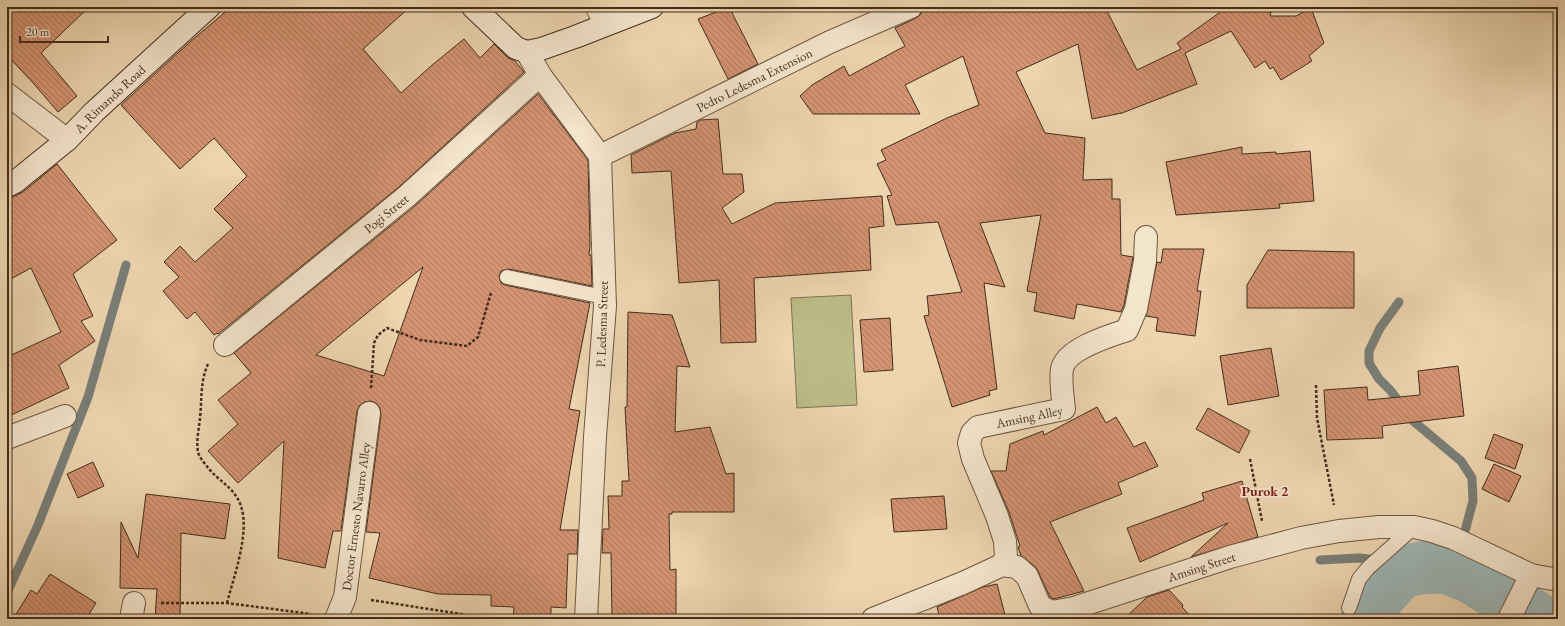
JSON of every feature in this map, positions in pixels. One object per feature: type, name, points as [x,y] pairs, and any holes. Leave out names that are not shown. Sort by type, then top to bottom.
[{"type":"street","name":"A. Rimando Road","points":[[7,186],[15,182],[67,140],[94,112],[209,7]]},
{"type":"street","points":[[473,7],[516,48],[527,52],[575,38],[601,16],[652,7]]},
{"type":"street","name":"Pedro Ledesma Extension","points":[[600,156],[830,42],[911,7]]},
{"type":"street","points":[[527,52],[540,75],[600,156]]},
{"type":"street","name":"Pogi Street","points":[[225,345],[407,196],[540,75]]},
{"type":"street","points":[[7,94],[67,140]]},
{"type":"street","name":"P. Ledesma Street","points":[[586,619],[595,437],[605,306],[600,156]]},
{"type":"street","name":"Amsing Alley","points":[[1002,565],[1006,558],[1004,541],[997,516],[973,459],[969,443],[972,433],[978,427],[1064,410],[1062,369],[1066,359],[1090,345],[1127,330],[1136,309],[1145,261],[1146,237]]},
{"type":"street","name":"Doctor Ernesto Navarro Alley","points":[[336,619],[345,597],[369,413]]},
{"type":"street","points":[[7,438],[65,416]]},
{"type":"street","name":"Amsing Street","points":[[1002,565],[1017,567],[1027,576],[1040,606],[1052,612],[1074,608],[1230,557],[1301,538],[1339,531],[1379,527],[1414,527],[1432,530],[1453,538],[1528,581],[1558,580]]},
{"type":"street","points":[[873,619],[963,583],[1002,565]]},
{"type":"street","points":[[1509,618],[1528,581]]},
{"type":"lane","points":[[507,277],[604,297]]},
{"type":"lane","points":[[1350,608],[1359,579],[1368,568],[1414,527]]},
{"type":"path","points":[[369,413],[374,343],[378,335],[387,328],[420,340],[467,346],[478,337],[492,288],[497,280],[507,277]]},
{"type":"path","points":[[225,345],[208,365],[202,377],[200,418],[197,437],[198,453],[215,476],[232,489],[241,507],[243,534],[227,602]]},
{"type":"path","points":[[1316,385],[1317,418],[1339,531]]},
{"type":"path","points":[[1250,459],[1266,548]]},
{"type":"path","points":[[132,611],[227,602],[310,614],[327,609],[345,597],[461,614],[479,619]]},
{"type":"green space","points":[[851,295],[857,405],[797,408],[791,298]]},
{"type":"water","points":[[1416,550],[1441,550],[1454,553],[1472,561],[1513,587],[1501,610],[1467,585],[1442,576],[1419,575],[1407,580],[1389,598],[1380,619],[1357,619],[1360,597],[1372,575],[1400,552]]},
{"type":"building","points":[[7,7],[89,7],[41,53],[77,96],[58,112],[7,55]]},
{"type":"building","points":[[231,7],[410,7],[363,49],[401,93],[464,39],[480,58],[494,44],[507,57],[515,61],[524,72],[399,187],[218,334],[217,333],[214,335],[195,312],[187,319],[163,291],[179,277],[164,262],[180,246],[195,262],[233,228],[214,209],[247,176],[214,138],[180,169],[121,105]]},
{"type":"building","points":[[729,7],[758,64],[728,79],[698,19]]},
{"type":"building","points":[[923,7],[1105,7],[1137,70],[1181,49],[1177,43],[1219,13],[1216,7],[1282,7],[1270,13],[1271,16],[1296,16],[1311,8],[1324,43],[1309,56],[1312,61],[1281,80],[1273,67],[1270,69],[1265,61],[1255,68],[1231,31],[1185,53],[1197,84],[1122,113],[1092,119],[1078,44],[1016,72],[1045,133],[1085,138],[1083,180],[1112,179],[1112,199],[1120,199],[1121,255],[1133,257],[1124,305],[1121,312],[1077,304],[1074,319],[1034,311],[1037,293],[1027,291],[1041,215],[980,223],[1005,287],[984,283],[997,389],[989,391],[990,395],[952,407],[924,316],[929,315],[927,296],[962,292],[938,222],[896,225],[887,196],[892,195],[877,164],[886,160],[881,150],[947,118],[979,105],[963,56],[905,85],[920,114],[813,114],[800,96],[812,85],[844,66],[849,76],[905,46],[895,28],[916,18],[921,14]]},
{"type":"building","points":[[538,94],[588,160],[589,255],[591,255],[592,286],[509,269],[501,271],[499,276],[501,283],[505,285],[590,303],[569,409],[580,411],[560,530],[578,530],[577,554],[568,554],[566,608],[551,607],[551,619],[513,619],[514,607],[491,606],[491,595],[438,594],[369,578],[380,533],[366,532],[381,415],[380,408],[376,403],[371,401],[364,402],[359,406],[357,411],[341,531],[333,531],[325,568],[278,558],[284,441],[238,483],[208,451],[238,424],[218,400],[251,373],[234,353],[415,206]],"holes":[[[423,267],[384,376],[316,355]]]},
{"type":"building","points":[[718,119],[723,174],[742,174],[744,192],[722,208],[732,224],[775,203],[882,196],[884,226],[869,228],[871,270],[754,278],[756,342],[721,343],[719,280],[679,283],[671,171],[632,173],[631,155],[675,133],[696,129],[697,122],[700,120]]},
{"type":"building","points":[[1242,147],[1242,154],[1276,152],[1276,154],[1310,151],[1314,201],[1279,204],[1280,208],[1176,215],[1166,162]]},
{"type":"building","points":[[57,164],[117,240],[73,274],[93,316],[81,321],[95,341],[59,365],[69,388],[7,417],[7,357],[61,332],[31,268],[7,281],[7,200],[23,192]]},
{"type":"building","points":[[1163,249],[1204,249],[1197,291],[1201,291],[1195,336],[1156,331],[1158,318],[1146,316],[1157,262],[1161,263]]},
{"type":"building","points":[[1268,250],[1354,252],[1354,308],[1247,308],[1247,285]]},
{"type":"building","points":[[628,312],[672,315],[690,367],[677,366],[675,432],[710,427],[726,474],[734,473],[734,512],[672,512],[672,514],[669,514],[670,570],[676,569],[676,619],[612,619],[611,553],[602,553],[603,529],[609,529],[608,496],[622,496],[622,481],[629,481],[625,407],[627,407]]},
{"type":"building","points":[[890,318],[893,370],[864,372],[860,320]]},
{"type":"building","points":[[1271,348],[1279,396],[1228,405],[1220,356]]},
{"type":"building","points":[[1458,366],[1464,416],[1382,426],[1383,438],[1327,440],[1324,390],[1367,387],[1368,400],[1420,395],[1418,371]]},
{"type":"building","points":[[1097,407],[1106,423],[1116,417],[1134,447],[1145,442],[1158,466],[1118,483],[1122,494],[1050,522],[1084,591],[1054,599],[1050,597],[1036,567],[1021,556],[1018,547],[1020,546],[1009,512],[991,471],[1006,471],[1010,444],[1043,431],[1044,435]]},
{"type":"building","points":[[1208,408],[1250,431],[1239,453],[1196,429]]},
{"type":"building","points":[[1494,434],[1523,445],[1515,469],[1485,458]]},
{"type":"building","points":[[93,462],[104,486],[78,498],[67,474]]},
{"type":"building","points":[[1494,464],[1521,476],[1509,502],[1482,489]]},
{"type":"building","points":[[1242,481],[1258,537],[1191,557],[1228,523],[1140,562],[1127,528],[1204,500],[1202,493]]},
{"type":"building","points":[[146,494],[230,504],[225,539],[181,533],[180,619],[155,619],[157,589],[120,588],[121,522],[138,558]]},
{"type":"building","points":[[944,496],[947,529],[894,532],[891,499]]},
{"type":"building","points":[[50,574],[96,603],[86,619],[13,619],[31,590],[37,594]]},
{"type":"building","points":[[997,584],[1006,619],[940,619],[937,607],[983,587]]},
{"type":"building","points":[[1169,590],[1183,605],[1182,607],[1193,619],[1124,619],[1147,597]]},
{"type":"waterway","points":[[7,593],[38,525],[88,397],[126,265]]},
{"type":"waterway","points":[[1399,302],[1380,328],[1369,351],[1369,363],[1379,379],[1391,391],[1412,420],[1461,461],[1472,478],[1473,501],[1465,531]]},
{"type":"waterway","points":[[1320,560],[1359,558],[1378,560]]},
{"type":"waterway","points":[[1367,619],[1379,596],[1394,579],[1404,571],[1420,568],[1445,567],[1471,577],[1536,619]]},
{"type":"district","name":"Purok 2","points":[[1265,491]]}]
